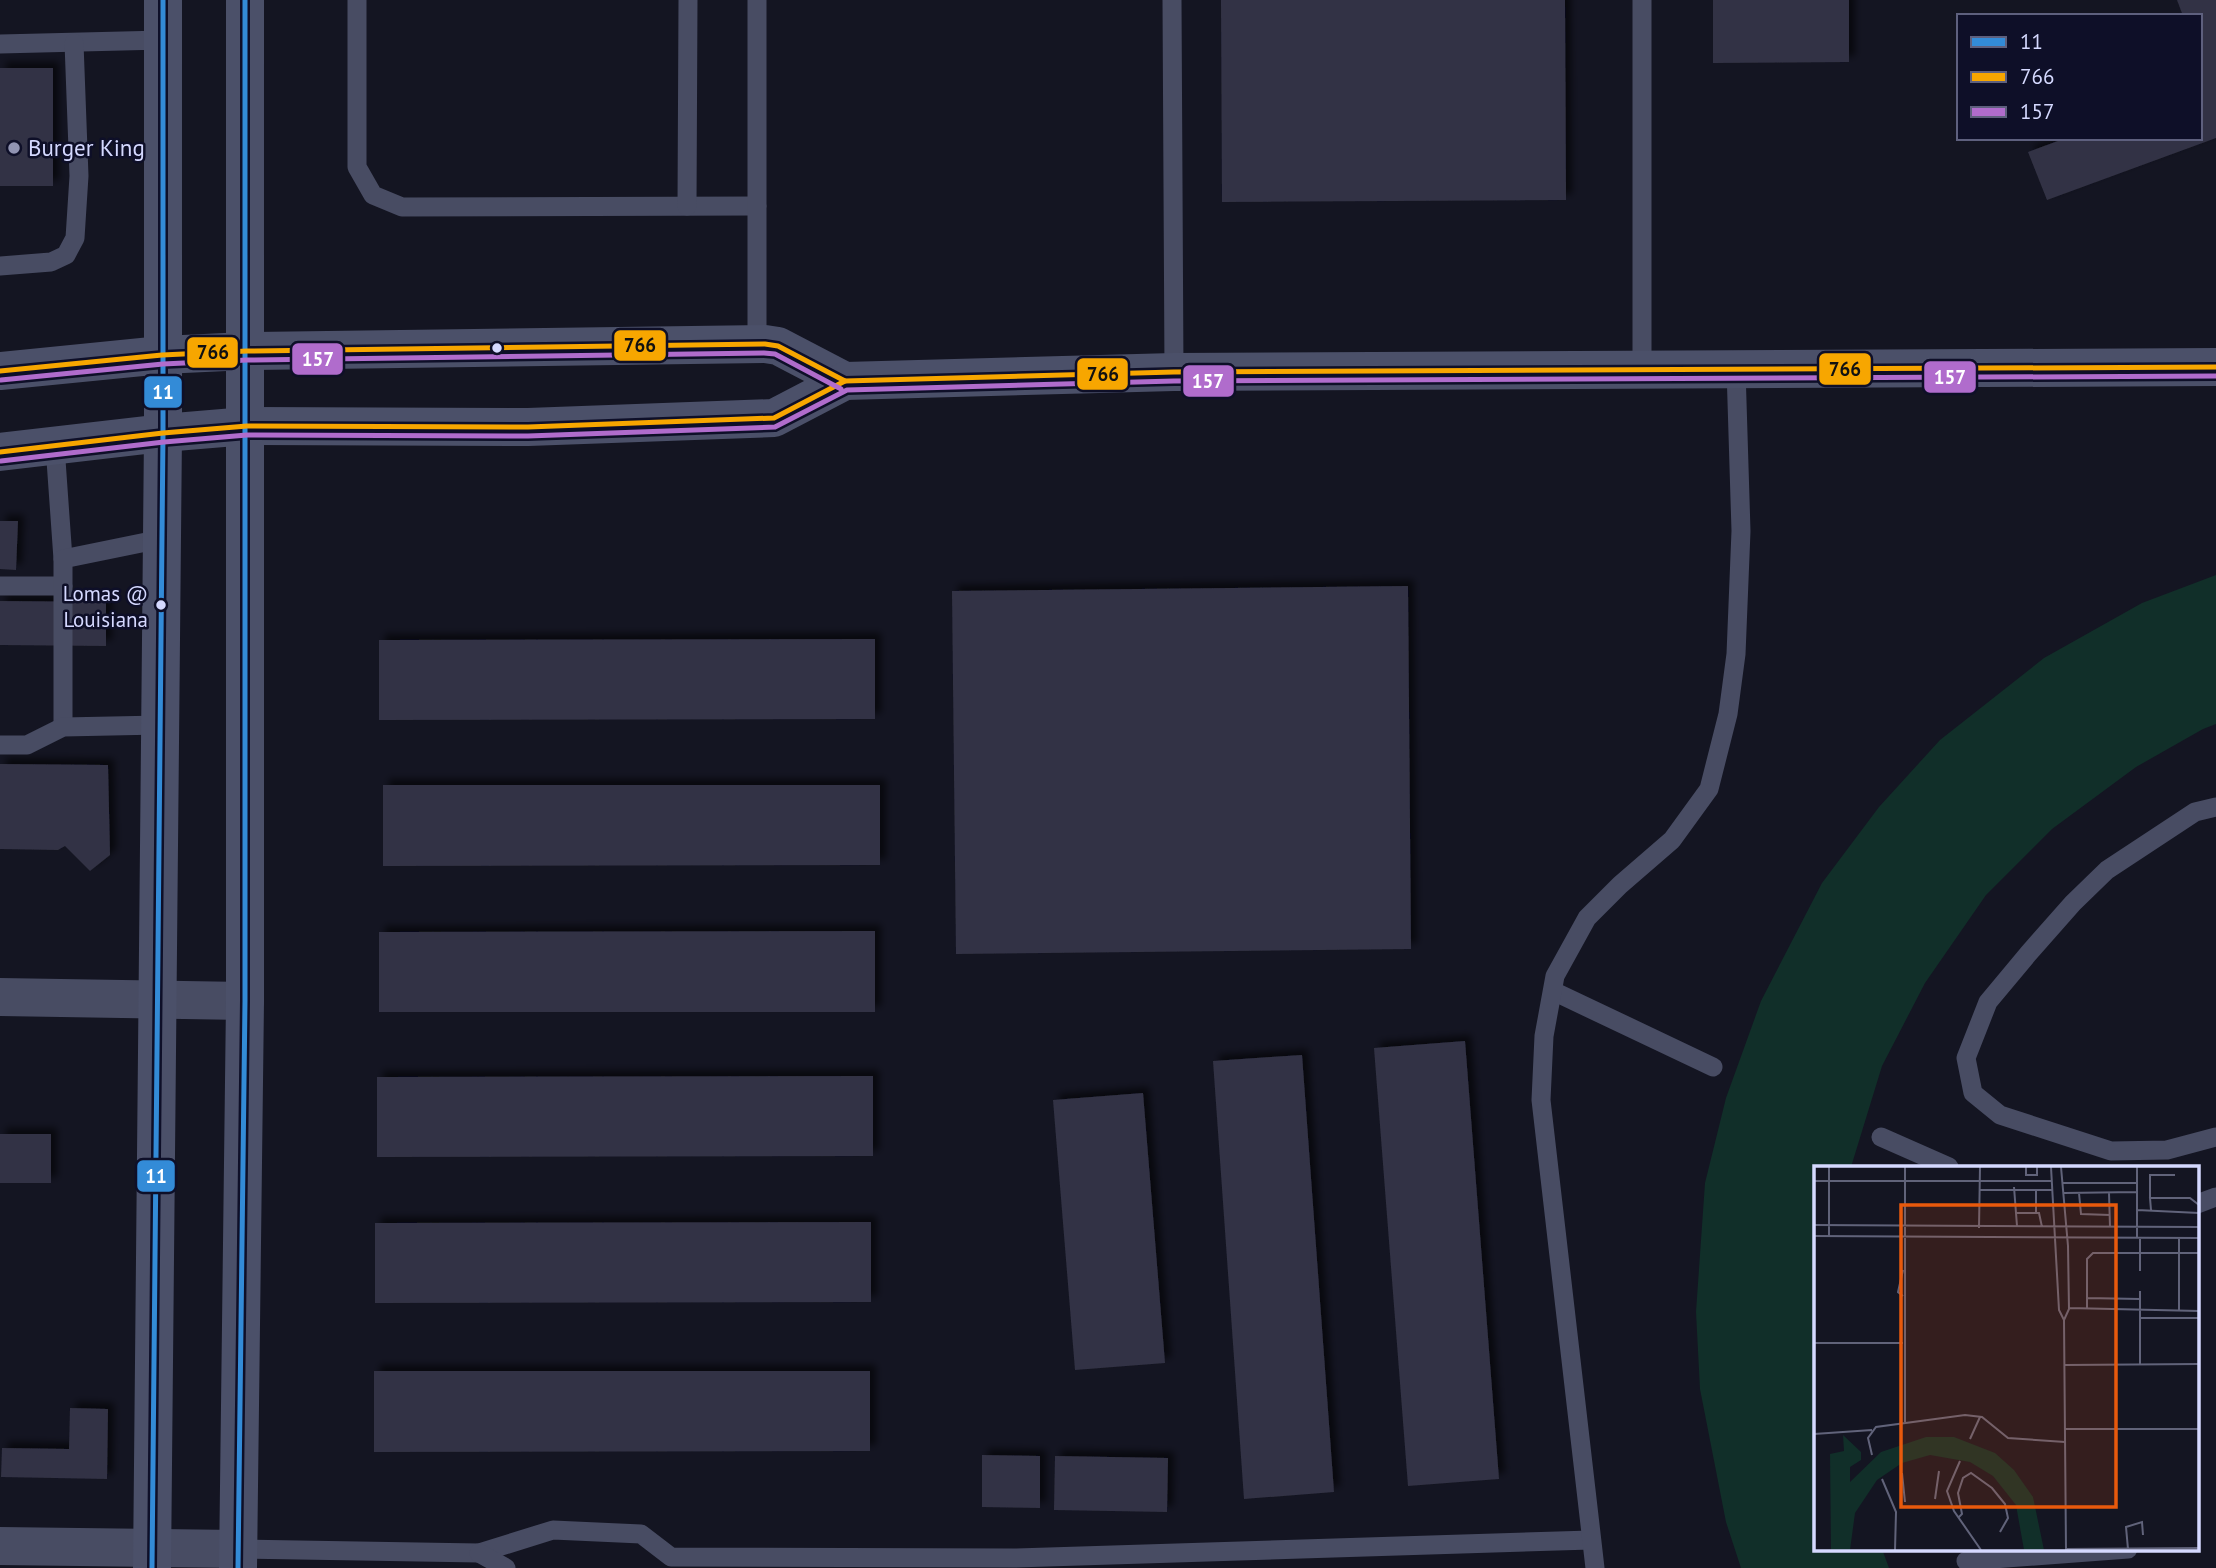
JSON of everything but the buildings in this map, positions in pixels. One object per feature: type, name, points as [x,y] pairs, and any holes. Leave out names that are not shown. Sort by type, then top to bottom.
[{"type":"main road","points":[[153,1558],[163,433],[163,0]]},
{"type":"main road","points":[[238,1558],[245,1001],[245,0]]},
{"type":"main road","points":[[0,371],[162,355],[247,351],[757,344],[778,346],[845,380]]},
{"type":"main road","points":[[0,453],[163,433],[247,426],[528,427],[774,418],[845,380],[1174,372],[2216,367]]},
{"type":"street","points":[[0,997],[245,1001]]},
{"type":"street","points":[[0,1546],[153,1558],[238,1558]]},
{"type":"lane","points":[[357,0],[357,167],[373,195],[402,207],[757,206]]},
{"type":"lane","points":[[687,206],[688,0]]},
{"type":"lane","points":[[757,0],[757,344]]},
{"type":"lane","points":[[1172,0],[1174,372]]},
{"type":"lane","points":[[1642,0],[1642,370]]},
{"type":"lane","points":[[0,44],[163,40]]},
{"type":"lane","points":[[0,266],[51,262],[66,255],[75,238],[79,176],[75,43]]},
{"type":"lane","points":[[1595,1568],[1541,1100],[1544,1036],[1555,976],[1587,918],[1672,840],[1709,789],[1728,714],[1737,654],[1741,531],[1737,369]]},
{"type":"lane","points":[[55,446],[63,559],[63,727]]},
{"type":"lane","points":[[63,559],[162,539]]},
{"type":"lane","points":[[0,586],[63,586]]},
{"type":"lane","points":[[0,745],[27,745],[63,727],[160,725]]},
{"type":"lane","points":[[2216,807],[2195,812],[2107,870],[2073,903],[1988,1002],[1966,1058],[1973,1093],[2000,1115],[2050,1132],[2111,1151],[2167,1150],[2216,1137]]},
{"type":"lane","points":[[1553,991],[1713,1067]]},
{"type":"lane","points":[[1881,1137],[1947,1166]]},
{"type":"lane","points":[[2198,1204],[2216,1197]]},
{"type":"lane","points":[[238,1558],[479,1553],[553,1530],[641,1534],[666,1563],[1015,1563],[1591,1541]]},
{"type":"lane","points":[[1966,1561],[2114,1550]]},
{"type":"lane","points":[[479,1553],[506,1568]]},
{"type":"green space","points":[[2216,575],[2216,724],[2136,767],[2052,829],[1986,895],[1925,983],[1882,1066],[1851,1166],[1814,1166],[1814,1550],[1882,1550],[1889,1568],[1741,1568],[1726,1522],[1700,1389],[1696,1312],[1705,1183],[1726,1098],[1761,1001],[1822,883],[1879,807],[1940,740],[2044,658],[2142,603]]},
{"type":"transit line","name":"11","points":[[152,1568],[163,433],[163,0]]},
{"type":"transit line","name":"11","points":[[238,1568],[245,1001],[245,0]]},
{"type":"transit line","name":"766","points":[[0,371],[162,355],[247,351],[765,344],[778,346],[845,381]]},
{"type":"transit line","name":"157","points":[[1,380],[163,364],[247,360],[764,353],[775,354],[841,389]]},
{"type":"transit line","name":"766","points":[[0,452],[247,426],[528,427],[774,418],[845,381],[1174,372],[2216,367]]},
{"type":"transit line","name":"157","points":[[1,461],[247,435],[528,436],[775,427],[847,390],[1174,381],[2216,376]]},
{"type":"place","name":"Burger King","points":[[14,148]]},
{"type":"place","name":"Lomas @ Louisiana","points":[[161,605]]}]
